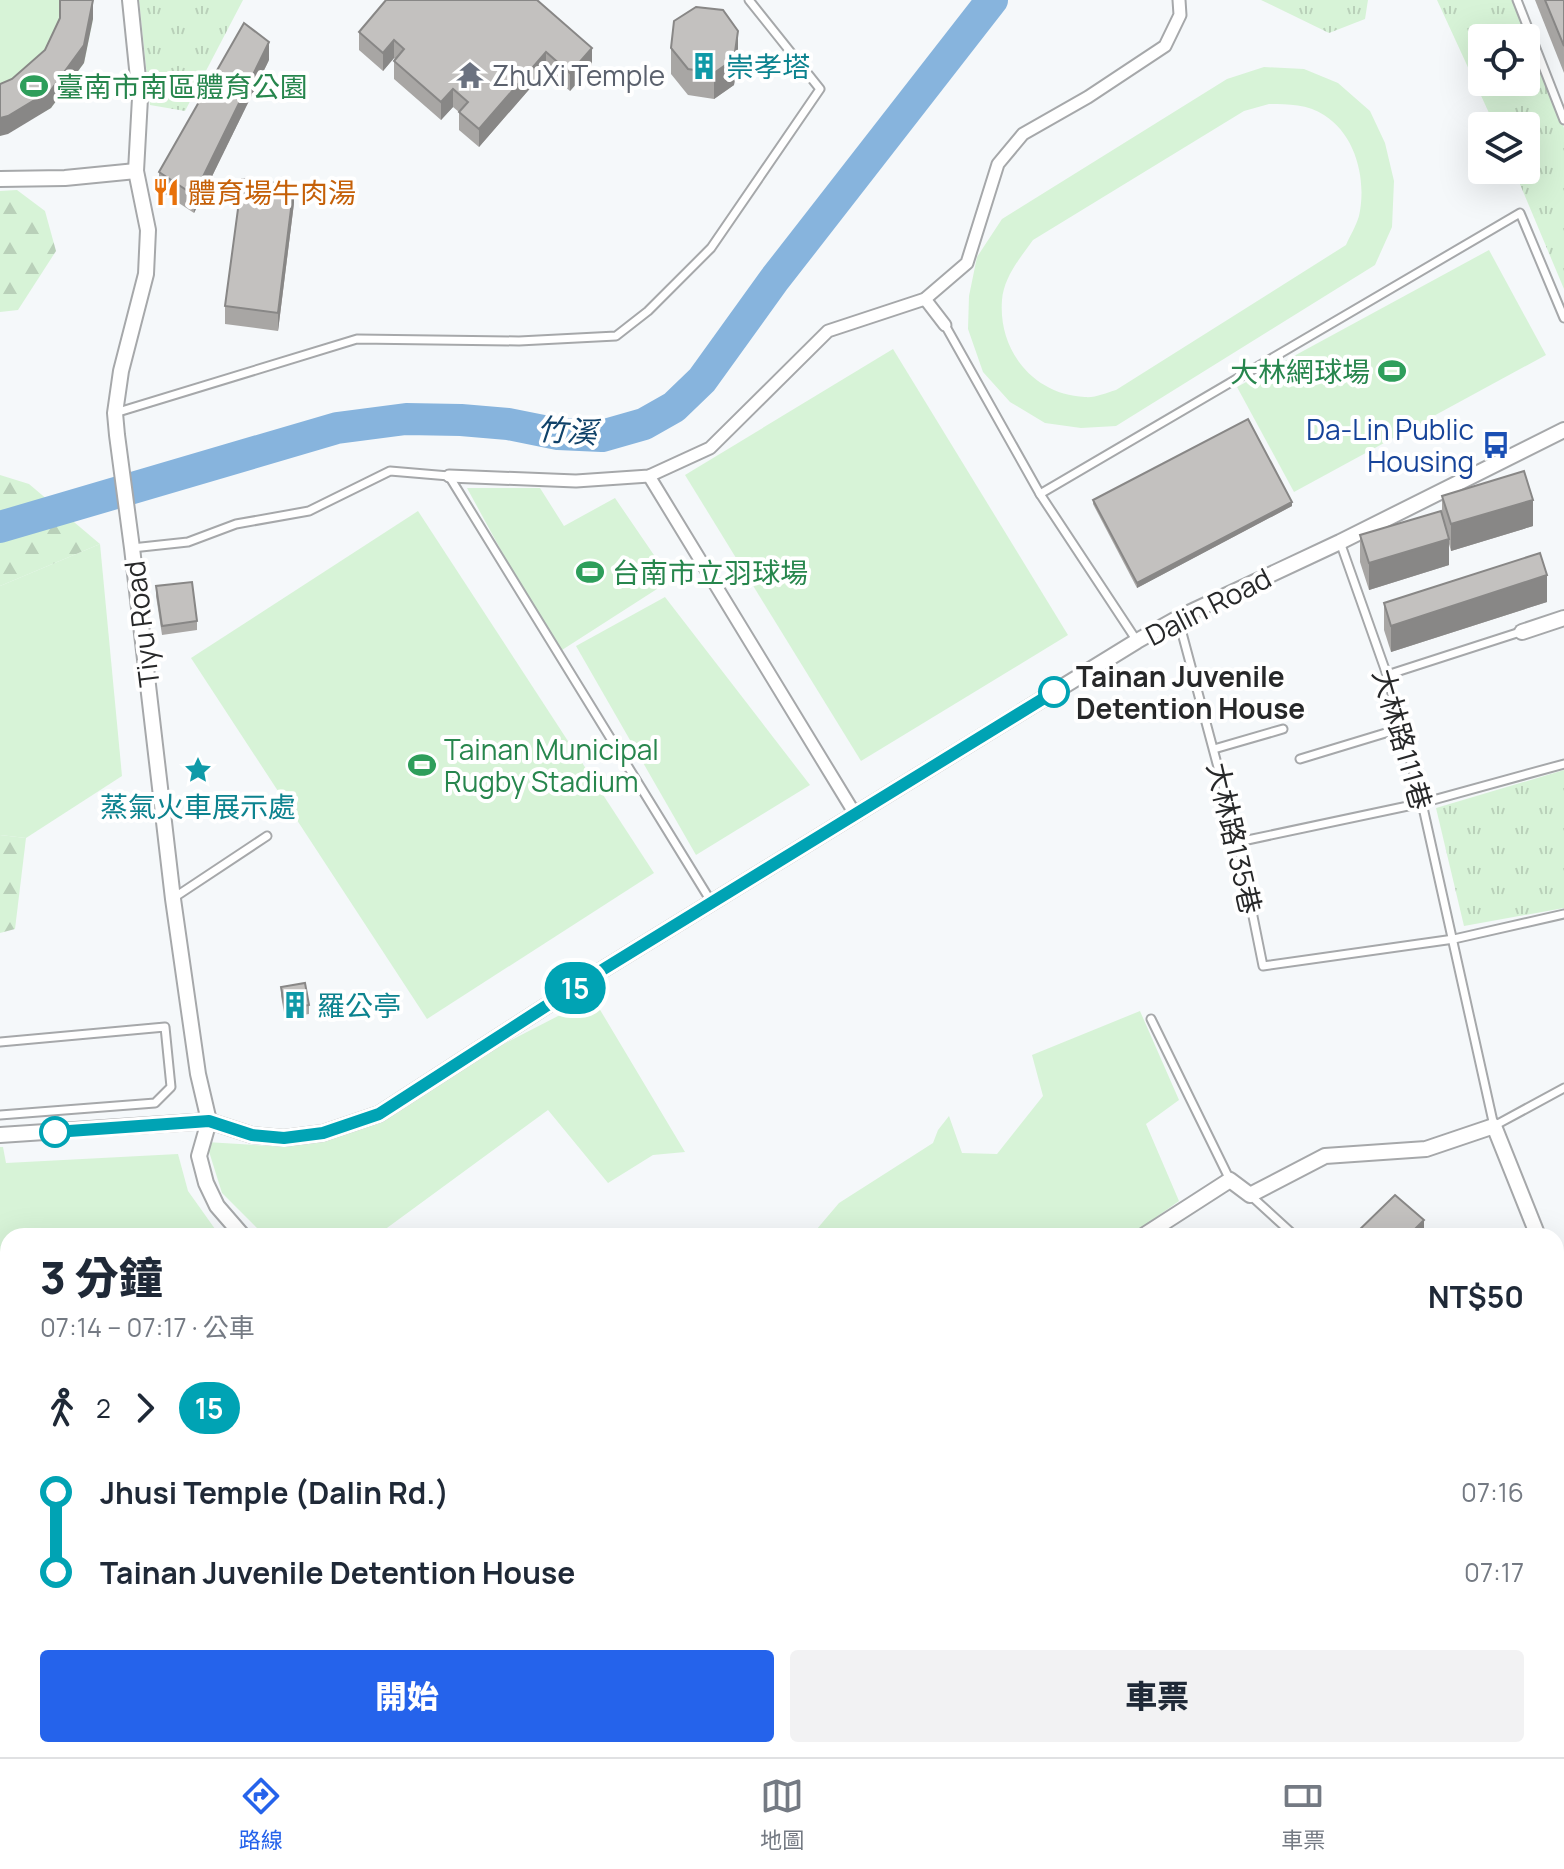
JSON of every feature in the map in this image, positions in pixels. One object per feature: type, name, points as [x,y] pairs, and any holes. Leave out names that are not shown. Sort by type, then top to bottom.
[{"type":"street","name":"Tiyu Road","points":[[130,0],[140,98],[136,171],[147,218],[146,274],[121,371],[115,413],[118,452],[132,544],[173,899],[198,1074],[209,1121],[199,1156],[217,1206],[236,1228]]},
{"type":"street","points":[[449,476],[576,481],[649,476],[710,448],[828,331],[925,299],[967,263],[998,164],[1023,134],[1088,97],[1165,46],[1180,15],[1179,0]]},
{"type":"street","points":[[0,179],[65,178],[136,171]]},
{"type":"street","points":[[925,299],[945,325]]},
{"type":"street","name":"Dalin Road","points":[[0,1135],[209,1121],[252,1135],[284,1138],[323,1133],[379,1114],[594,975],[1137,641],[1178,618],[1340,542],[1564,430]]},
{"type":"street","points":[[649,476],[855,814]]},
{"type":"street","points":[[1519,632],[1564,618]]},
{"type":"street","points":[[1155,1228],[1230,1180],[1250,1195],[1325,1156],[1426,1149],[1494,1126],[1533,1228]]},
{"type":"lane","points":[[115,413],[357,339],[519,341],[616,336],[648,311],[711,248],[820,89],[749,0]]},
{"type":"lane","points":[[1517,0],[1562,108],[1564,120]]},
{"type":"lane","points":[[1040,494],[1520,213],[1564,318]]},
{"type":"lane","points":[[945,325],[1040,494],[1137,641]]},
{"type":"lane","points":[[132,544],[188,542],[236,524],[309,511],[390,471],[449,476],[712,903]]},
{"type":"lane","name":"大林路111巷","points":[[1340,542],[1387,675],[1422,803],[1494,1126]]},
{"type":"lane","name":"大林路135巷","points":[[1178,618],[1238,842],[1263,966],[1454,939]]},
{"type":"lane","points":[[1387,675],[1519,632]]},
{"type":"lane","points":[[1300,759],[1402,728]]},
{"type":"lane","points":[[1214,749],[1283,729]]},
{"type":"lane","points":[[1238,842],[1422,803],[1564,764]]},
{"type":"lane","points":[[173,899],[267,836]]},
{"type":"lane","points":[[1454,939],[1564,914]]},
{"type":"lane","points":[[1151,1019],[1230,1180]]},
{"type":"lane","points":[[0,1042],[165,1027],[171,1087],[155,1103],[0,1115]]},
{"type":"lane","points":[[1494,1126],[1564,1088]]},
{"type":"lane","points":[[1250,1195],[1286,1228]]},
{"type":"green space","name":"臺南市南區體育公園","points":[[0,0],[91,0],[93,19],[84,63],[51,108],[0,136]]},
{"type":"green space","points":[[139,0],[243,0],[185,111],[150,105]]},
{"type":"green space","points":[[1261,0],[1368,0],[1365,19],[1329,33]]},
{"type":"green space","points":[[1437,0],[1513,0],[1523,24],[1468,24],[1468,67]]},
{"type":"green space","points":[[1264,67],[1304,69],[1338,83],[1370,111],[1385,143],[1394,181],[1392,227],[1375,265],[1116,426],[1081,428],[1045,423],[1010,402],[983,372],[968,329],[969,296],[977,257],[1002,219],[1227,79]],"holes":[[[1269,104],[1297,105],[1318,111],[1335,124],[1351,146],[1360,173],[1361,202],[1358,220],[1346,245],[1116,390],[1085,397],[1050,388],[1035,379],[1013,353],[1002,319],[1003,292],[1009,276],[1033,240],[1244,111]]]},
{"type":"green space","points":[[1540,68],[1564,128],[1564,289],[1520,184],[1540,184],[1540,112],[1489,112],[1481,96],[1540,96]]},
{"type":"green space","points":[[17,190],[45,211],[56,251],[18,310],[0,312],[0,191]]},
{"type":"green space","name":"大林網球場","points":[[1489,250],[1546,355],[1294,492],[1237,387]]},
{"type":"green space","points":[[893,349],[1068,635],[861,761],[685,475]]},
{"type":"green space","points":[[0,475],[29,484],[100,544],[0,586]]},
{"type":"green space","name":"台南市立羽球場","points":[[467,488],[540,488],[564,526],[615,498],[671,580],[562,650],[509,565]]},
{"type":"green space","name":"Tainan Municipal Rugby Stadium","points":[[418,511],[654,873],[427,1019],[191,658]]},
{"type":"green space","points":[[100,544],[122,776],[26,838],[0,835],[0,586]]},
{"type":"green space","points":[[665,597],[810,785],[696,855],[576,646]]},
{"type":"green space","points":[[1564,770],[1564,908],[1464,926],[1436,808]]},
{"type":"green space","points":[[0,835],[26,838],[15,929],[0,933]]},
{"type":"green space","points":[[593,998],[685,1152],[653,1155],[608,1183],[548,1110],[387,1228],[257,1228],[222,1193],[206,1142],[288,1147],[378,1120],[463,1065]]},
{"type":"green space","points":[[1140,1011],[1179,1100],[1146,1124],[1179,1201],[1141,1228],[818,1228],[839,1203],[933,1143],[949,1116],[962,1153],[997,1154],[1043,1096],[1032,1055]]},
{"type":"green space","points":[[0,1147],[3,1147],[6,1163],[178,1154],[188,1191],[214,1228],[0,1228]]},
{"type":"building","points":[[60,0],[93,0],[84,45],[51,90],[0,118],[0,84],[12,79],[45,50],[60,18]]},
{"type":"building","name":"ZhuXi Temple","points":[[386,0],[537,0],[592,48],[570,73],[546,52],[479,129],[459,112],[468,102],[453,89],[441,102],[394,61],[404,49],[394,40],[383,53],[359,32]]},
{"type":"building","points":[[1545,0],[1564,0],[1564,46]]},
{"type":"building","points":[[696,7],[723,10],[738,31],[734,59],[714,73],[688,69],[671,48],[674,21]]},
{"type":"building","points":[[244,23],[269,42],[194,195],[159,172]]},
{"type":"building","points":[[242,179],[294,185],[278,313],[225,306]]},
{"type":"building","name":"大林網球場","points":[[1248,419],[1292,502],[1137,583],[1093,500]]},
{"type":"building","points":[[1524,471],[1533,500],[1451,524],[1442,496]]},
{"type":"building","points":[[1441,511],[1449,539],[1369,563],[1360,535]]},
{"type":"building","points":[[1540,553],[1547,575],[1391,626],[1384,603]]},
{"type":"building","points":[[192,582],[197,621],[162,626],[156,586]]},
{"type":"building","points":[[305,983],[309,1005],[285,1009],[281,987]]},
{"type":"building","points":[[1395,1195],[1424,1220],[1416,1228],[1361,1228]]},
{"type":"waterway","name":"竹溪","points":[[0,527],[337,428],[406,419],[461,420],[508,424],[558,434],[602,436],[644,424],[674,407],[702,380],[774,280],[992,0]]},
{"type":"bus line","name":"15","points":[[55,1132],[209,1121],[252,1135],[284,1138],[323,1133],[379,1114],[594,975],[1054,692]]},
{"type":"place","name":"崇孝塔","points":[[704,66]]},
{"type":"place","name":"ZhuXi Temple","points":[[470,75]]},
{"type":"place","name":"臺南市南區體育公園","points":[[34,86]]},
{"type":"place","name":"體育場牛肉湯","points":[[166,192]]},
{"type":"place","name":"大林網球場","points":[[1392,371]]},
{"type":"place","name":"Da-Lin Public Housing","points":[[1496,445]]},
{"type":"place","name":"台南市立羽球場","points":[[590,572]]},
{"type":"place","name":"Tainan Juvenile Detention House","points":[[1054,692]]},
{"type":"place","name":"Tainan Municipal Rugby Stadium","points":[[422,765]]},
{"type":"place","name":"蒸氣火車展示處","points":[[198,770]]},
{"type":"place","name":"羅公亭","points":[[295,1005]]}]
